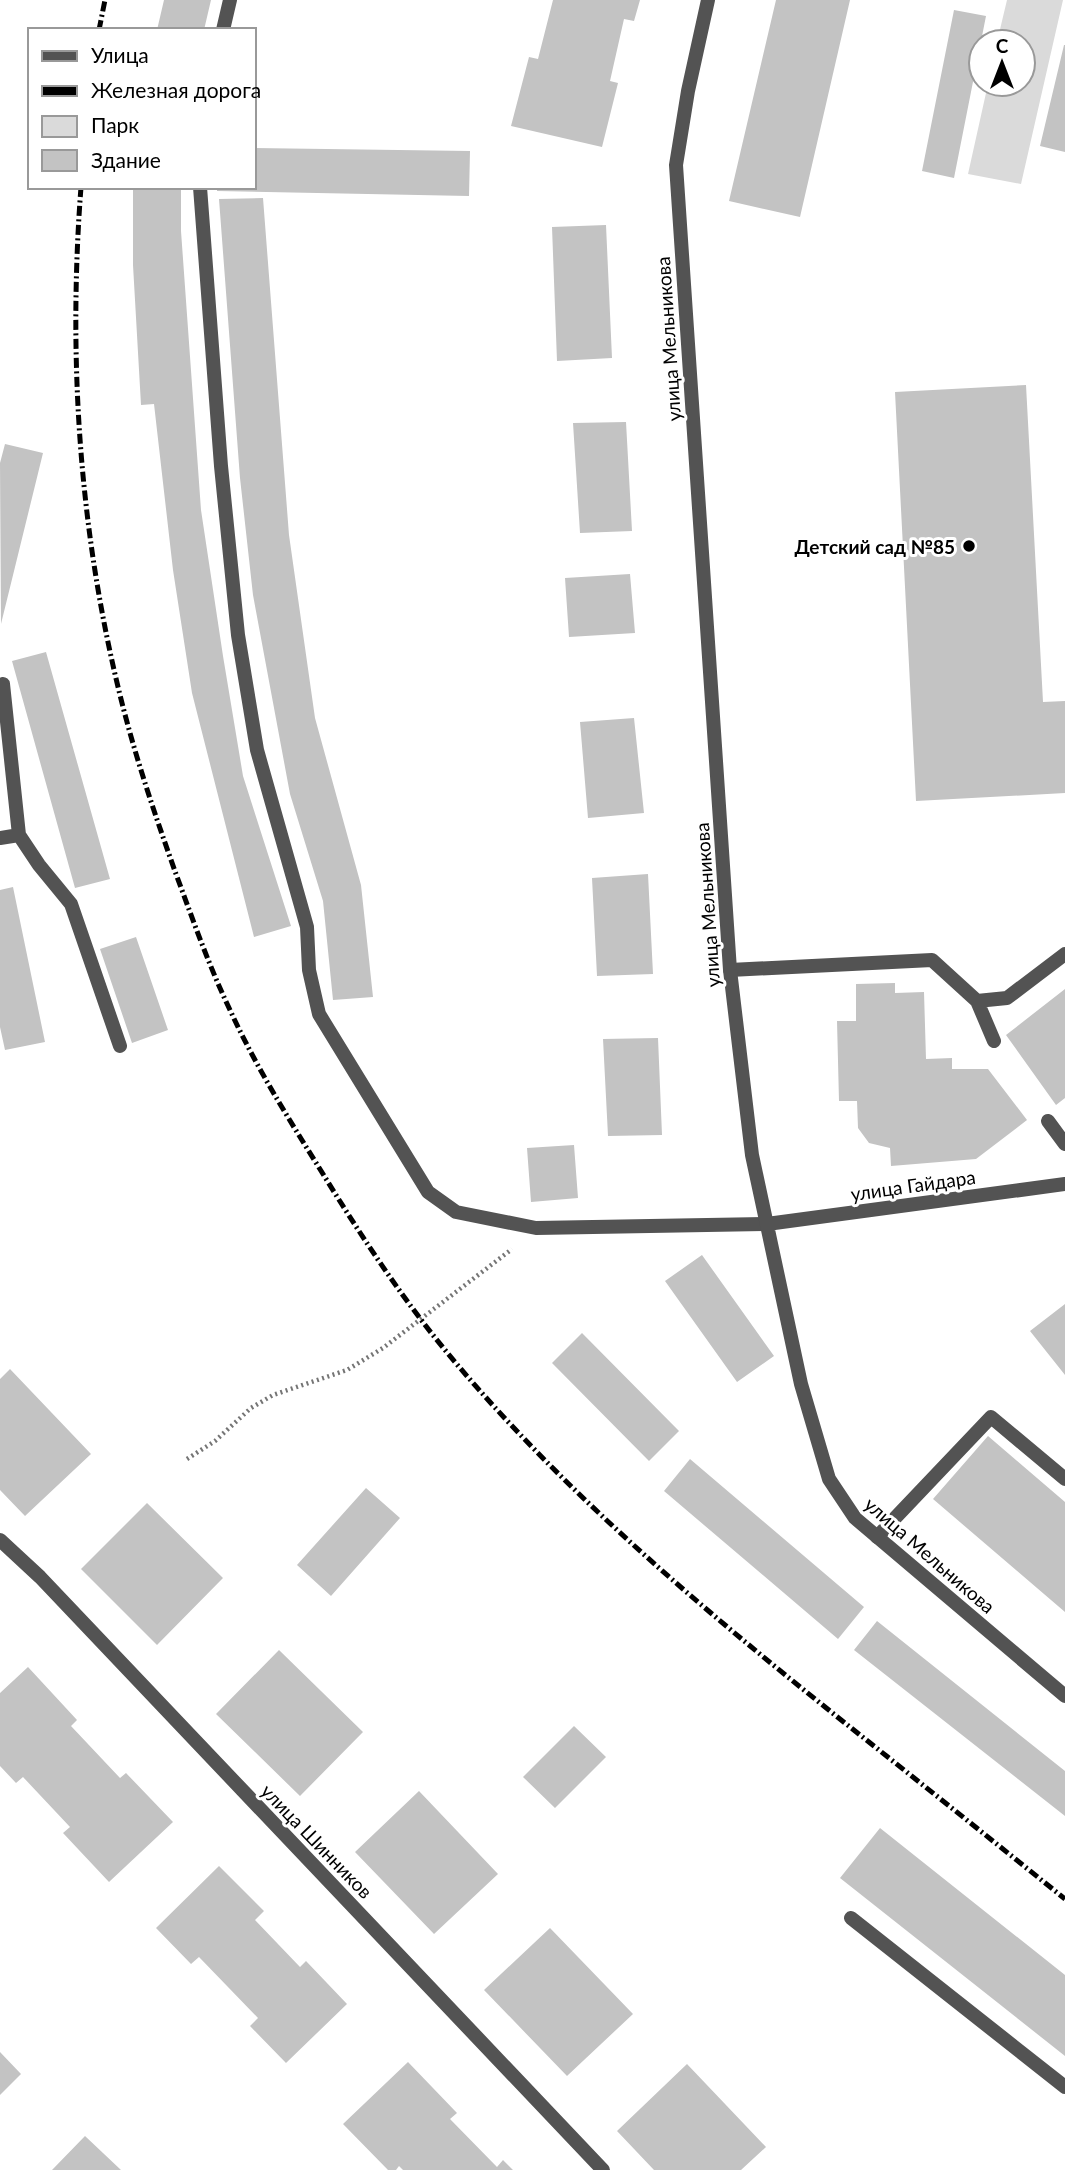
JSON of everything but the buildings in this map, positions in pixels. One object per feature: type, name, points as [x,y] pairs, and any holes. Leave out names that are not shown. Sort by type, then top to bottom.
[{"type":"street","points":[[223,28],[230,0]]},
{"type":"street","name":"улица Мельникова","points":[[708,0],[688,91],[676,165],[730,970],[752,1154],[766,1224],[801,1384],[828,1479],[855,1518],[1065,1696]]},
{"type":"street","name":"улица Гайдара","points":[[200,189],[221,466],[238,635],[257,750],[307,927],[309,970],[319,1014],[428,1192],[456,1212],[536,1228],[766,1224],[1065,1184]]},
{"type":"street","points":[[3,684],[19,835],[38,866],[71,904],[120,1046]]},
{"type":"street","points":[[0,838],[19,835]]},
{"type":"street","points":[[977,1001],[1007,998],[1065,954]]},
{"type":"street","points":[[730,970],[932,960],[977,1001],[994,1041]]},
{"type":"street","points":[[1048,1121],[1065,1144]]},
{"type":"street","points":[[877,1537],[991,1417],[1065,1479]]},
{"type":"street","name":"улица Шинников","points":[[0,1540],[40,1577],[603,2170]]},
{"type":"street","points":[[851,1918],[1065,2087]]},
{"type":"path","points":[[187,1459],[215,1441],[251,1408],[273,1395],[347,1370],[383,1348],[507,1253]]},
{"type":"green space","points":[[1007,0],[1063,0],[1021,184],[968,174],[985,98],[1037,98],[1037,28],[1000,28]]},
{"type":"railway","points":[[99,28],[105,0]]},
{"type":"railway","points":[[81,189],[76,315],[80,442],[86,506],[106,632],[132,740],[176,874],[222,993],[274,1094],[353,1222],[419,1317],[455,1362],[544,1460],[641,1552],[741,1639],[1065,1899]]},
{"type":"place","name":"Детский сад №85","points":[[969,546]]}]
